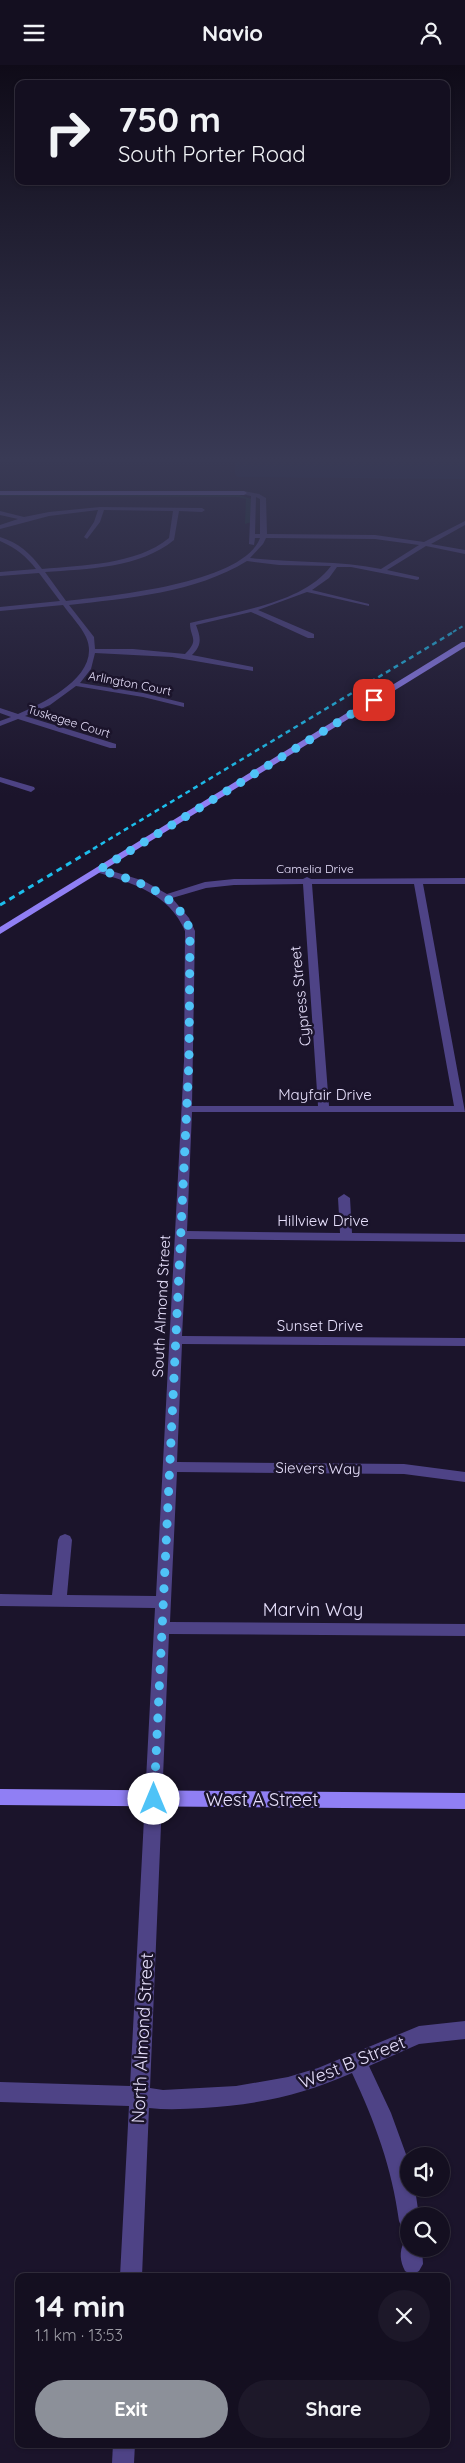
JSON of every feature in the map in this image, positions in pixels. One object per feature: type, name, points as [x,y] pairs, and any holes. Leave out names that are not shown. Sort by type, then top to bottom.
[{"type":"street","points":[[0,724],[49,702],[75,684],[88,667],[93,651],[90,637],[42,573]]},
{"type":"street","points":[[0,609],[142,593],[188,584],[219,573]]},
{"type":"street","points":[[188,655],[195,649],[198,638],[192,624],[252,610],[305,590],[331,573]]},
{"type":"street","points":[[395,573],[417,578]]},
{"type":"street","points":[[305,590],[367,605]]},
{"type":"street","points":[[252,610],[311,636]]},
{"type":"street","points":[[0,931],[465,644]]},
{"type":"street","points":[[93,651],[142,651],[188,655],[250,669]]},
{"type":"street","name":"Arlington Court","points":[[75,684],[143,695],[181,705]]},
{"type":"street","name":"Tuskegee Court","points":[[0,710],[114,746]]},
{"type":"street","points":[[0,779],[31,789]]},
{"type":"street","name":"South Almond Street","points":[[99,870],[141,884],[166,897],[183,913],[190,931],[191,1005],[154,1799]]},
{"type":"street","name":"Cypress Street","points":[[307,881],[310,943],[319,1017],[324,1109]]},
{"type":"street","points":[[418,881],[431,961],[442,999],[462,1109]]},
{"type":"street","name":"Camelia Drive","points":[[166,897],[190,888],[220,883],[465,881]]},
{"type":"street","name":"Mayfair Drive","points":[[186,1109],[462,1109]]},
{"type":"street","points":[[344,1198],[346,1236]]},
{"type":"street","name":"Hillview Drive","points":[[180,1235],[465,1238]]},
{"type":"street","name":"Sunset Drive","points":[[176,1340],[465,1342]]},
{"type":"street","name":"Sievers Way","points":[[170,1467],[404,1469],[465,1477]]},
{"type":"street","points":[[59,1601],[65,1540]]},
{"type":"street","points":[[0,1600],[162,1601]]},
{"type":"street","name":"Marvin Way","points":[[161,1628],[465,1630]]},
{"type":"street","name":"West A Street","points":[[0,1797],[465,1801]]},
{"type":"street","name":"North Almond Street","points":[[131,2273],[154,1799]]},
{"type":"street","name":"West B Street","points":[[0,2092],[115,2093],[140,2097],[193,2099],[265,2091],[318,2078],[419,2035],[465,2030]]},
{"type":"street","points":[[356,2061],[387,2124],[400,2159],[407,2207]]},
{"type":"street","points":[[123,2463],[124,2448]]},
{"type":"railway","points":[[453,632],[465,625]]},
{"type":"railway","points":[[93,849],[455,631]]},
{"type":"railway","points":[[0,905],[95,848]]},
{"type":"route","points":[[154,1799],[153,1778],[189,1061],[191,1005],[189,977],[190,931],[183,913],[166,897],[148,887],[99,870],[374,700]]}]
